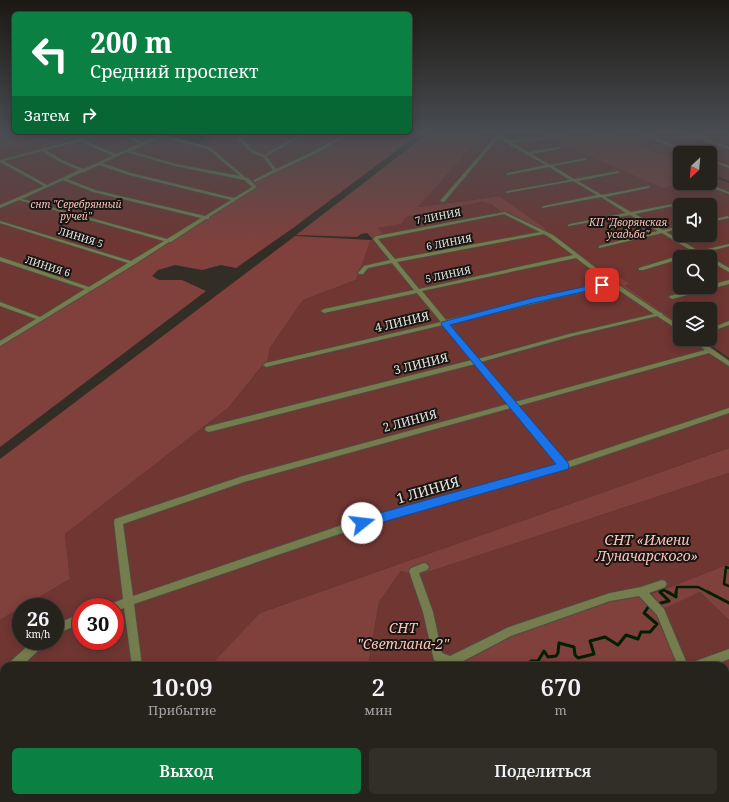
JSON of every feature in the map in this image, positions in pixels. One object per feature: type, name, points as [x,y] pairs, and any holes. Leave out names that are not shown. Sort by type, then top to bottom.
[{"type":"street","points":[[17,169],[47,186]]},
{"type":"street","points":[[116,169],[235,200]]},
{"type":"street","points":[[198,169],[248,179]]},
{"type":"street","points":[[236,169],[255,184]]},
{"type":"street","points":[[442,201],[469,169]]},
{"type":"street","points":[[508,174],[532,169]]},
{"type":"street","points":[[556,169],[695,250]]},
{"type":"street","points":[[0,207],[84,170]]},
{"type":"street","points":[[0,344],[207,218],[235,200],[275,170]]},
{"type":"street","points":[[508,192],[618,172]]},
{"type":"street","points":[[63,179],[94,191],[207,218]]},
{"type":"street","points":[[544,208],[648,187]]},
{"type":"street","points":[[717,188],[729,192]]},
{"type":"street","points":[[19,199],[169,241]]},
{"type":"street","points":[[0,202],[5,205]]},
{"type":"street","points":[[570,225],[673,205]]},
{"type":"street","name":"7 ЛИНИЯ","points":[[393,261],[375,239],[505,213],[544,233]]},
{"type":"street","points":[[717,219],[728,217]]},
{"type":"street","name":"ЛИНИЯ 5","points":[[0,222],[133,263]]},
{"type":"street","points":[[601,246],[673,229]]},
{"type":"street","points":[[544,233],[551,236],[612,283],[673,324]]},
{"type":"street","name":"6 ЛИНИЯ","points":[[361,273],[366,267],[393,261],[544,233]]},
{"type":"street","points":[[707,250],[729,245]]},
{"type":"street","name":"5 ЛИНИЯ","points":[[324,311],[577,256]]},
{"type":"street","name":"ЛИНИЯ 6","points":[[0,259],[90,289]]},
{"type":"street","points":[[641,269],[673,259]]},
{"type":"street","points":[[393,261],[478,361],[512,406],[564,466]]},
{"type":"street","points":[[717,263],[729,270]]},
{"type":"street","points":[[717,285],[729,282]]},
{"type":"street","name":"4 ЛИНИЯ","points":[[266,365],[445,324],[532,301],[612,283]]},
{"type":"street","points":[[672,298],[686,294]]},
{"type":"street","points":[[0,304],[41,319]]},
{"type":"street","name":"3 ЛИНИЯ","points":[[210,429],[478,361],[571,335],[660,314]]},
{"type":"street","points":[[717,327],[729,323]]},
{"type":"street","points":[[703,346],[729,364]]},
{"type":"street","name":"2 ЛИНИЯ","points":[[127,602],[118,522],[243,479],[709,351]]},
{"type":"street","name":"1 ЛИНИЯ","points":[[124,603],[348,527],[564,466],[729,410]]},
{"type":"street","points":[[424,567],[414,571],[428,612],[438,656],[450,662],[509,632],[610,597],[641,591],[662,584]]},
{"type":"street","points":[[641,591],[661,612],[681,662]]},
{"type":"street","points":[[127,602],[136,662]]},
{"type":"street","points":[[18,662],[31,650]]},
{"type":"street","points":[[708,662],[729,654]]},
{"type":"green space","name":"снт \"Серебрянный ручей\"","points":[[0,169],[276,169],[262,179],[251,183],[255,187],[0,344]]},
{"type":"green space","name":"КП \"Дворянская усадьба\"","points":[[451,169],[620,169],[663,188],[673,186],[673,190],[717,190],[717,178],[729,183],[729,358],[712,346],[717,346],[717,302],[673,302],[673,319],[625,286],[629,285],[613,280],[578,252],[500,196],[417,207]]},
{"type":"green space","points":[[717,169],[729,169],[729,181],[717,176]]},
{"type":"green space","points":[[482,202],[491,204],[502,213],[552,237],[673,324],[673,346],[703,346],[729,364],[729,448],[260,613],[216,662],[0,662],[0,620],[12,613],[12,650],[64,650],[64,598],[37,598],[70,579],[65,534],[228,408],[262,366],[267,363],[270,348],[303,300],[356,280],[377,228],[400,224],[406,217]]},
{"type":"green space","name":"СНТ «Имени Луначарского»","points":[[729,473],[729,564],[652,594],[663,608],[700,592],[729,620],[729,662],[369,662],[379,602],[401,571],[416,576]]},
{"type":"shaded area","points":[[371,169],[293,228],[236,268],[221,265],[202,270],[175,265],[158,270],[152,276],[159,280],[182,280],[206,291],[0,447],[0,344],[255,187],[251,183],[262,179],[275,170]]},
{"type":"shaded area","points":[[381,169],[452,169],[418,207],[500,196],[578,252],[613,280],[621,278],[629,284],[625,286],[673,319],[673,324],[608,279],[552,237],[502,213],[491,204],[482,202],[406,217],[401,224],[378,228],[384,236],[373,239],[367,233],[361,234],[357,237],[296,235]]},
{"type":"shaded area","points":[[620,169],[673,169],[673,186],[663,188]]},
{"type":"shaded area","points":[[295,236],[371,240],[356,280],[303,300],[270,348],[267,363],[262,366],[228,408],[65,534],[70,579],[38,598],[12,598],[12,613],[0,620],[0,459]]},
{"type":"shaded area","points":[[729,448],[729,473],[416,576],[401,571],[379,602],[369,662],[214,662],[260,613]]},
{"type":"shaded area","points":[[729,564],[729,620],[700,592],[663,609],[652,594]]},
{"type":"shaded area","points":[[642,593],[661,612],[681,662],[454,662],[509,632],[610,597]]},
{"type":"waterway","points":[[729,568],[726,567],[724,584],[729,586]]},
{"type":"waterway","points":[[676,593],[677,587],[698,587],[708,592]]},
{"type":"waterway","points":[[657,604],[669,601],[660,592],[664,590],[669,593]]},
{"type":"waterway","points":[[668,592],[676,597],[676,593]]},
{"type":"waterway","points":[[708,592],[729,603]]},
{"type":"waterway","points":[[530,662],[538,661],[544,651],[548,657],[556,656],[558,653],[559,643],[574,647],[575,655],[578,658],[594,654],[590,641],[605,637],[618,645],[626,635],[638,639],[641,632],[650,632],[657,624],[644,613],[649,606]]},
{"type":"route","points":[[362,523],[564,466],[512,406],[478,361],[445,324],[532,301],[602,285]]},
{"type":"park label","name":"СНТ \"Светлана-2\"","points":[[403,636]]}]
